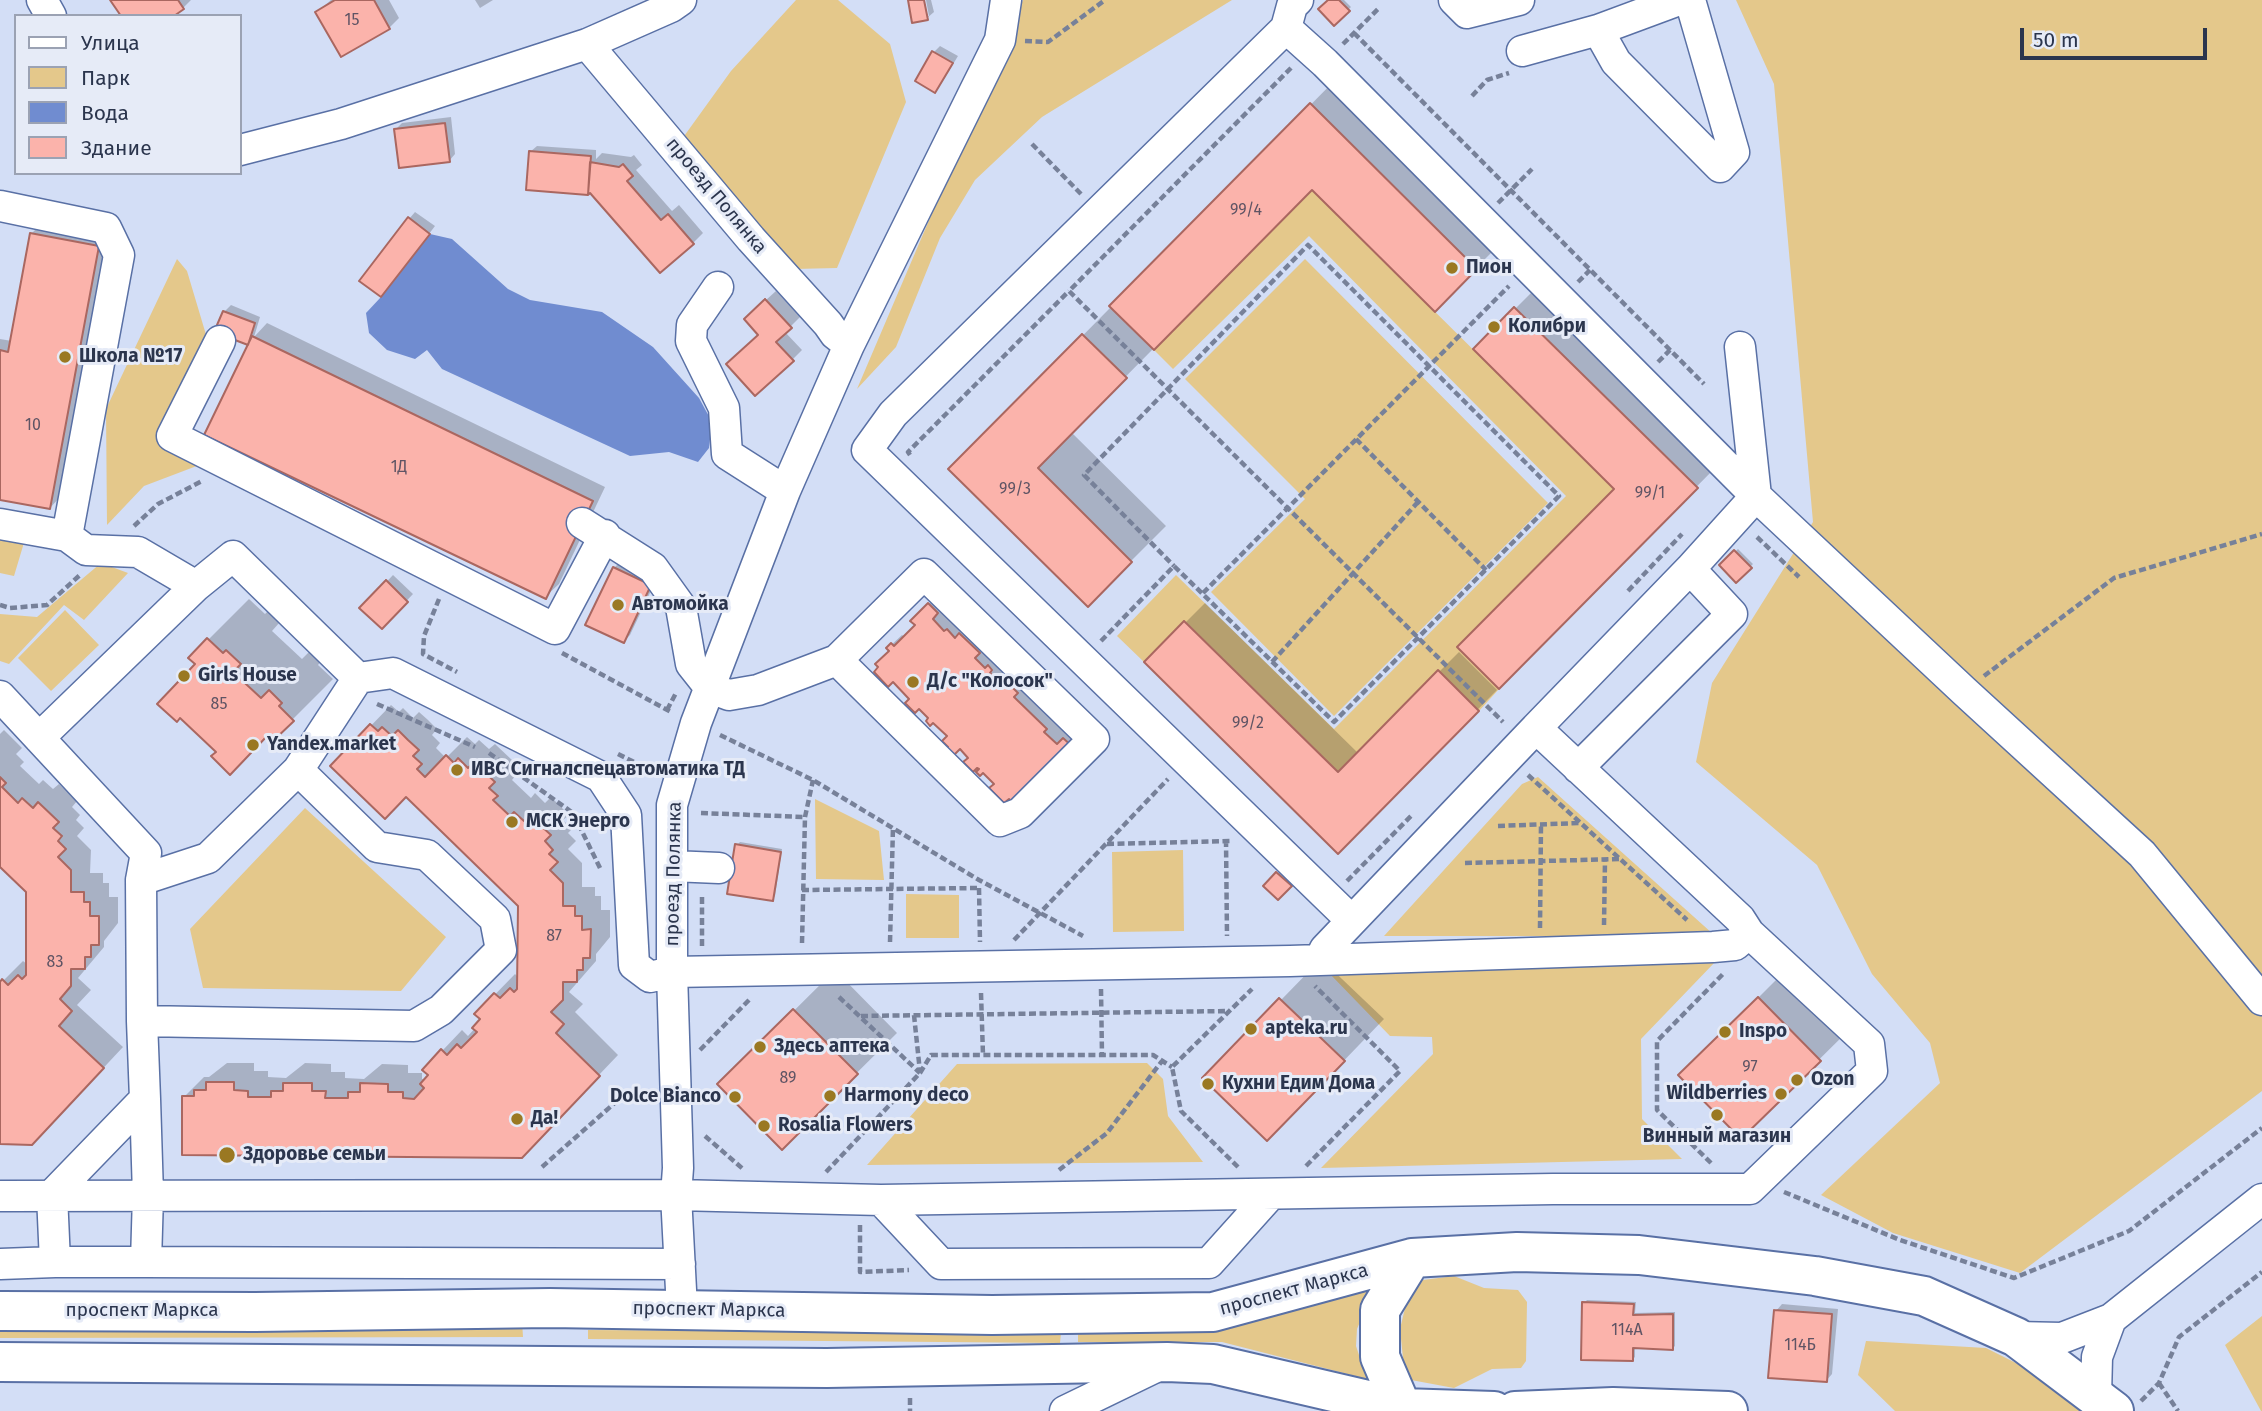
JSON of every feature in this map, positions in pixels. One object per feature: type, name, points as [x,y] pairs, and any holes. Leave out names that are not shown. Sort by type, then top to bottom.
[{"type":"main road","name":"проспект Маркса","points":[[12,1311],[255,1312],[550,1308],[911,1315],[1213,1312],[1412,1258],[1517,1252],[1639,1255],[1815,1276],[1924,1296],[2016,1337],[2117,1403]]},
{"type":"main road","name":"проспект Маркса","points":[[1402,1408],[1380,1357],[1381,1310],[1412,1258]]},
{"type":"main road","points":[[550,1308],[552,1364]]},
{"type":"main road","points":[[12,1311],[11,1362],[910,1367],[1167,1362],[1213,1364],[1402,1408],[1494,1411]]},
{"type":"main road","points":[[1515,1411],[1613,1407],[1728,1411]]},
{"type":"street","points":[[242,149],[341,124],[587,44],[671,7],[681,0]]},
{"type":"street","name":"проезд Полянка","points":[[682,1309],[676,1195],[678,1168],[672,972],[671,805],[696,723],[785,491],[849,345],[1000,40],[1006,0]]},
{"type":"street","points":[[1298,0],[1292,6],[1286,27],[893,414],[867,450],[1351,920]]},
{"type":"street","points":[[1454,0],[1467,13],[1519,0]]},
{"type":"street","points":[[1522,51],[1598,30],[1679,0]]},
{"type":"street","points":[[1598,30],[1616,62],[1720,167],[1734,152],[1690,0]]},
{"type":"street","points":[[1286,27],[1756,496],[2142,854],[2262,1000]]},
{"type":"street","name":"проезд Полянка","points":[[587,44],[751,239],[835,334],[849,345]]},
{"type":"street","points":[[0,206],[106,228],[120,255],[67,536]]},
{"type":"street","points":[[718,287],[692,325],[691,341],[724,408],[727,454],[785,491]]},
{"type":"street","points":[[220,341],[172,436],[555,629],[594,529],[653,568],[681,607],[691,664],[710,688],[729,695],[758,690],[837,660],[923,574],[1094,738],[1020,813],[1000,821],[837,660]]},
{"type":"street","points":[[1314,970],[1325,948],[1508,757],[1524,720],[1690,569],[1756,496],[1740,347]]},
{"type":"street","points":[[0,524],[67,536],[86,550],[138,552],[196,586]]},
{"type":"street","points":[[38,738],[196,586],[233,556],[366,690]]},
{"type":"street","points":[[1578,768],[1732,614],[1690,569]]},
{"type":"street","points":[[141,880],[208,858],[298,770],[366,690],[393,673],[601,777],[625,815],[634,965],[650,977],[672,972],[980,962],[1314,970],[1713,947],[1735,945],[1749,933]]},
{"type":"street","points":[[0,696],[146,853],[141,880],[142,1021],[148,1195],[146,1262]]},
{"type":"street","points":[[0,1196],[676,1195],[871,1199],[1553,1189],[1750,1189],[1872,1070],[1869,1044],[1749,933],[1740,919],[1524,720]]},
{"type":"street","points":[[142,1021],[414,1026],[441,1010],[500,950],[495,919],[427,855],[377,847],[298,770]]},
{"type":"street","points":[[671,866],[719,868]]},
{"type":"street","points":[[55,1262],[52,1195],[145,1099]]},
{"type":"street","points":[[871,1199],[941,1264],[1209,1263],[1271,1194]]},
{"type":"street","points":[[2016,1337],[2062,1338],[2111,1319],[2262,1199]]},
{"type":"street","points":[[0,1264],[680,1264]]},
{"type":"street","points":[[2111,1319],[2097,1357],[2117,1403]]},
{"type":"street","points":[[1065,1411],[1167,1362]]},
{"type":"path","points":[[1000,40],[1048,42],[1105,0]]},
{"type":"path","points":[[918,462],[908,452],[1298,61],[1313,75],[1380,7]]},
{"type":"path","points":[[1354,33],[1704,384]]},
{"type":"path","points":[[1032,144],[1124,236]]},
{"type":"path","points":[[1308,245],[1559,496],[1334,722],[1084,475],[1168,389],[1308,245]]},
{"type":"path","points":[[1203,593],[1517,277]]},
{"type":"path","points":[[1069,291],[1503,722]]},
{"type":"path","points":[[1356,439],[1486,570]]},
{"type":"path","points":[[128,531],[158,504],[212,476]]},
{"type":"path","points":[[1272,662],[1418,502]]},
{"type":"path","points":[[1625,593],[1691,524]]},
{"type":"path","points":[[1964,691],[2114,578],[2262,534]]},
{"type":"path","points":[[1082,661],[1174,566]]},
{"type":"path","points":[[0,605],[9,608],[47,605],[87,568]]},
{"type":"path","points":[[443,589],[424,636],[423,654],[460,673]]},
{"type":"path","points":[[561,653],[678,716],[813,780],[979,880],[1085,938]]},
{"type":"path","points":[[366,690],[475,747]]},
{"type":"path","points":[[1524,720],[1503,722],[1488,738],[1713,947],[1727,969],[1657,1041],[1657,1110],[1714,1166],[1703,1167]]},
{"type":"path","points":[[606,748],[654,773]]},
{"type":"path","points":[[488,753],[573,813],[605,880]]},
{"type":"path","points":[[980,962],[996,958],[1169,778]]},
{"type":"path","points":[[802,950],[805,817],[813,780]]},
{"type":"path","points":[[1329,899],[1421,806]]},
{"type":"path","points":[[701,813],[805,817]]},
{"type":"path","points":[[1498,825],[1580,823]]},
{"type":"path","points":[[1540,928],[1541,824]]},
{"type":"path","points":[[890,948],[893,827]]},
{"type":"path","points":[[1226,828],[1227,942]]},
{"type":"path","points":[[1106,844],[1239,841]]},
{"type":"path","points":[[1465,863],[1621,859]]},
{"type":"path","points":[[1604,929],[1605,860]]},
{"type":"path","points":[[979,880],[983,1055]]},
{"type":"path","points":[[802,890],[979,888]]},
{"type":"path","points":[[1100,964],[1102,1055]]},
{"type":"path","points":[[1299,1173],[1400,1072],[1314,970]]},
{"type":"path","points":[[1172,1067],[1256,984]]},
{"type":"path","points":[[830,988],[920,1073]]},
{"type":"path","points":[[699,1051],[758,990]]},
{"type":"path","points":[[860,1016],[1229,1010]]},
{"type":"path","points":[[914,1015],[920,1073]]},
{"type":"path","points":[[834,1178],[821,1178],[920,1073],[931,1055],[1153,1055],[1172,1067],[1181,1111],[1244,1172],[1232,1174]]},
{"type":"path","points":[[1055,1173],[1107,1133],[1162,1061]]},
{"type":"path","points":[[552,1170],[539,1170],[626,1093],[640,1095],[658,1088]]},
{"type":"path","points":[[1758,1182],[1900,1240],[2014,1279],[2129,1231],[2262,1128]]},
{"type":"path","points":[[699,1130],[752,1178]]},
{"type":"path","points":[[871,1199],[860,1272],[913,1270]]},
{"type":"path","points":[[2117,1403],[2159,1383],[2179,1336],[2262,1272]]},
{"type":"path","points":[[2159,1383],[2178,1411]]},
{"type":"green space","points":[[796,0],[838,0],[890,44],[906,102],[837,268],[794,269],[682,139],[731,71]]},
{"type":"green space","points":[[1023,0],[1232,0],[1042,117],[975,180],[940,238],[896,347],[857,389]]},
{"type":"green space","points":[[1736,0],[2262,0],[2262,1091],[2020,1273],[1893,1233],[1821,1195],[1940,1083],[1930,1043],[1872,974],[1817,865],[1696,762],[1712,683],[1813,522],[1774,84]]},
{"type":"green space","points":[[1312,190],[1614,489],[1457,647],[1499,689],[1479,711],[1437,671],[1338,772],[1185,621],[1144,662],[1117,636],[1176,575],[1334,729],[1566,496],[1309,236],[1173,369],[1154,350]]},
{"type":"green space","points":[[177,259],[187,271],[207,338],[166,421],[202,464],[144,486],[107,525],[106,409]]},
{"type":"green space","points":[[1305,259],[1548,503],[1334,716],[1211,592],[1305,499],[1185,379]]},
{"type":"green space","points":[[0,531],[26,536],[14,576],[0,573]]},
{"type":"green space","points":[[101,563],[128,573],[84,620],[64,605],[9,664],[0,661],[0,614],[37,617]]},
{"type":"green space","points":[[65,610],[99,645],[51,691],[18,658]]},
{"type":"green space","points":[[1538,777],[1713,934],[1384,936],[1522,784]]},
{"type":"green space","points":[[815,799],[879,831],[884,880],[816,879]]},
{"type":"green space","points":[[305,808],[446,937],[401,991],[203,988],[190,929]]},
{"type":"green space","points":[[1183,850],[1184,931],[1113,932],[1112,852]]},
{"type":"green space","points":[[906,894],[959,895],[959,938],[906,938]]},
{"type":"green space","points":[[1716,961],[1641,1039],[1642,1119],[1682,1159],[1321,1168],[1433,1054],[1432,1037],[1390,1036],[1329,973]]},
{"type":"green space","points":[[1147,1063],[1163,1079],[1168,1116],[1203,1162],[867,1165],[957,1064]]},
{"type":"green space","points":[[1454,1276],[1484,1288],[1518,1290],[1527,1302],[1526,1361],[1521,1368],[1492,1369],[1454,1388],[1411,1380],[1403,1358],[1400,1329],[1406,1304],[1423,1280]]},
{"type":"green space","points":[[1374,1288],[1357,1329],[1356,1346],[1367,1379],[1222,1342],[1078,1342],[1078,1333],[1222,1328]]},
{"type":"green space","points":[[2262,1316],[2262,1411],[2261,1411],[2225,1345]]},
{"type":"green space","points":[[522,1321],[523,1337],[0,1338],[0,1322]]},
{"type":"green space","points":[[588,1330],[1061,1333],[1060,1343],[588,1339]]},
{"type":"green space","points":[[1866,1341],[1986,1348],[2026,1368],[2083,1411],[1895,1411],[1858,1375]]},
{"type":"water","points":[[430,234],[452,239],[508,289],[530,300],[602,312],[653,347],[699,398],[712,422],[709,448],[698,462],[669,452],[630,456],[442,369],[427,350],[415,359],[387,350],[369,333],[366,313]]},
{"type":"building","points":[[110,0],[178,0],[184,9],[177,14],[120,14]]},
{"type":"building","points":[[335,0],[374,0],[390,29],[341,57],[315,12]]},
{"type":"building","points":[[908,0],[924,0],[928,20],[912,23]]},
{"type":"building","points":[[1328,0],[1339,0],[1350,11],[1334,26],[1318,9]]},
{"type":"building","points":[[932,51],[953,63],[935,93],[915,81]]},
{"type":"building","points":[[1310,103],[1477,269],[1435,312],[1312,190],[1154,350],[1109,306]]},
{"type":"building","points":[[445,123],[450,162],[399,168],[394,129]]},
{"type":"building","points":[[529,151],[591,156],[588,195],[526,190]]},
{"type":"building","points":[[590,162],[619,167],[623,164],[633,176],[627,181],[661,220],[668,214],[694,244],[660,273],[590,193],[588,195]]},
{"type":"building","points":[[408,217],[430,234],[381,297],[359,281]]},
{"type":"building","points":[[30,233],[99,246],[50,509],[0,500],[0,350],[8,352]]},
{"type":"building","points":[[765,299],[792,328],[776,342],[794,361],[755,396],[726,364],[758,335],[744,319]]},
{"type":"building","points":[[1514,307],[1698,488],[1499,689],[1457,647],[1614,489],[1473,349]]},
{"type":"building","points":[[223,311],[255,323],[248,345],[214,332]]},
{"type":"building","points":[[1082,334],[1127,378],[1038,468],[1132,562],[1088,607],[948,469]]},
{"type":"building","points":[[252,336],[593,501],[546,599],[204,435]]},
{"type":"building","points":[[1734,550],[1752,568],[1736,583],[1719,565]]},
{"type":"building","name":"Автомойка","points":[[613,567],[651,585],[624,643],[585,625]]},
{"type":"building","points":[[386,580],[408,602],[382,629],[359,608]]},
{"type":"building","points":[[928,603],[938,613],[933,619],[955,638],[959,633],[980,653],[975,658],[985,668],[988,665],[992,670],[990,673],[1003,686],[1007,682],[1018,693],[1014,697],[1047,729],[1044,732],[1057,744],[1063,738],[1074,748],[1011,801],[1009,799],[1004,803],[989,788],[994,784],[983,773],[980,776],[976,772],[979,769],[973,772],[963,762],[968,758],[960,749],[951,758],[944,751],[948,747],[942,741],[947,736],[933,723],[930,726],[926,721],[928,718],[919,709],[915,713],[905,703],[909,699],[893,682],[888,687],[874,672],[878,667],[875,664],[889,651],[886,648],[891,643],[894,646],[915,625],[910,621]]},
{"type":"building","points":[[1184,621],[1338,772],[1438,670],[1479,711],[1338,854],[1144,662]]},
{"type":"building","points":[[207,638],[223,653],[226,650],[241,664],[233,672],[261,698],[269,690],[282,703],[279,706],[294,721],[274,740],[268,735],[230,775],[211,756],[216,752],[180,718],[177,722],[157,704],[195,664],[188,658]]},
{"type":"building","points":[[370,724],[378,731],[382,727],[392,736],[398,730],[419,750],[413,756],[422,764],[417,769],[425,777],[446,755],[454,763],[458,758],[468,768],[474,762],[495,782],[489,788],[498,796],[493,800],[510,816],[514,812],[524,821],[530,816],[551,835],[545,841],[553,850],[549,854],[558,862],[550,870],[563,883],[563,906],[575,906],[575,916],[582,916],[582,930],[591,929],[590,958],[583,958],[583,970],[577,970],[577,982],[563,982],[563,1000],[551,1012],[564,1024],[556,1033],[600,1076],[522,1158],[182,1155],[182,1096],[194,1096],[194,1090],[206,1090],[206,1082],[234,1082],[234,1090],[248,1091],[248,1097],[271,1097],[271,1091],[283,1091],[283,1083],[312,1083],[312,1091],[326,1091],[325,1098],[348,1098],[348,1092],[360,1092],[360,1083],[388,1084],[388,1092],[403,1092],[403,1098],[414,1099],[424,1088],[420,1084],[428,1075],[422,1070],[441,1049],[447,1055],[457,1044],[461,1048],[477,1032],[472,1028],[480,1019],[474,1014],[494,993],[500,998],[510,988],[514,992],[517,989],[518,906],[406,797],[385,819],[330,766]]},
{"type":"building","points":[[0,777],[6,783],[2,787],[18,803],[22,798],[33,808],[38,802],[59,822],[53,828],[62,836],[58,841],[66,849],[58,857],[71,870],[71,892],[84,892],[84,902],[90,902],[90,916],[99,916],[99,945],[91,945],[91,957],[85,957],[85,969],[71,969],[71,986],[60,999],[72,1011],[59,1026],[104,1068],[32,1145],[0,1144],[0,982],[2,979],[8,985],[18,975],[22,979],[26,975],[26,892],[0,867]]},
{"type":"building","points":[[735,844],[781,852],[773,901],[727,894]]},
{"type":"building","points":[[1276,872],[1292,886],[1278,900],[1263,886]]},
{"type":"building","points":[[1758,997],[1821,1061],[1741,1139],[1678,1075]]},
{"type":"building","points":[[1279,998],[1345,1061],[1267,1141],[1202,1078]]},
{"type":"building","points":[[793,1009],[858,1074],[782,1150],[717,1084]]},
{"type":"building","points":[[1582,1302],[1634,1304],[1633,1315],[1673,1314],[1673,1350],[1633,1348],[1633,1361],[1581,1360]]},
{"type":"building","points":[[1774,1310],[1832,1314],[1827,1382],[1768,1378]]},
{"type":"place","name":"Пион","points":[[1452,268]]},
{"type":"place","name":"Колибри","points":[[1494,327]]},
{"type":"place","name":"Школа №17","points":[[65,357]]},
{"type":"place","name":"Автомойка","points":[[618,605]]},
{"type":"place","name":"Girls House","points":[[184,676]]},
{"type":"place","name":"Д/с \"Колосок\"","points":[[913,682]]},
{"type":"place","name":"Yandex.market","points":[[253,745]]},
{"type":"place","name":"ИВС Сигналспецавтоматика ТД","points":[[457,770]]},
{"type":"place","name":"МСК Энерго","points":[[512,822]]},
{"type":"place","name":"apteka.ru","points":[[1251,1029]]},
{"type":"place","name":"Inspo","points":[[1725,1032]]},
{"type":"place","name":"Здесь аптека","points":[[760,1047]]},
{"type":"place","name":"Ozon","points":[[1797,1080]]},
{"type":"place","name":"Кухни Едим Дома","points":[[1208,1084]]},
{"type":"place","name":"Wildberries","points":[[1781,1094]]},
{"type":"place","name":"Harmony deco","points":[[830,1096]]},
{"type":"place","name":"Dolce Bianco","points":[[735,1097]]},
{"type":"place","name":"Винный магазин","points":[[1717,1115]]},
{"type":"place","name":"Да!","points":[[517,1119]]},
{"type":"place","name":"Rosalia Flowers","points":[[764,1126]]},
{"type":"place","name":"Здоровье семьи","points":[[227,1155]]}]
